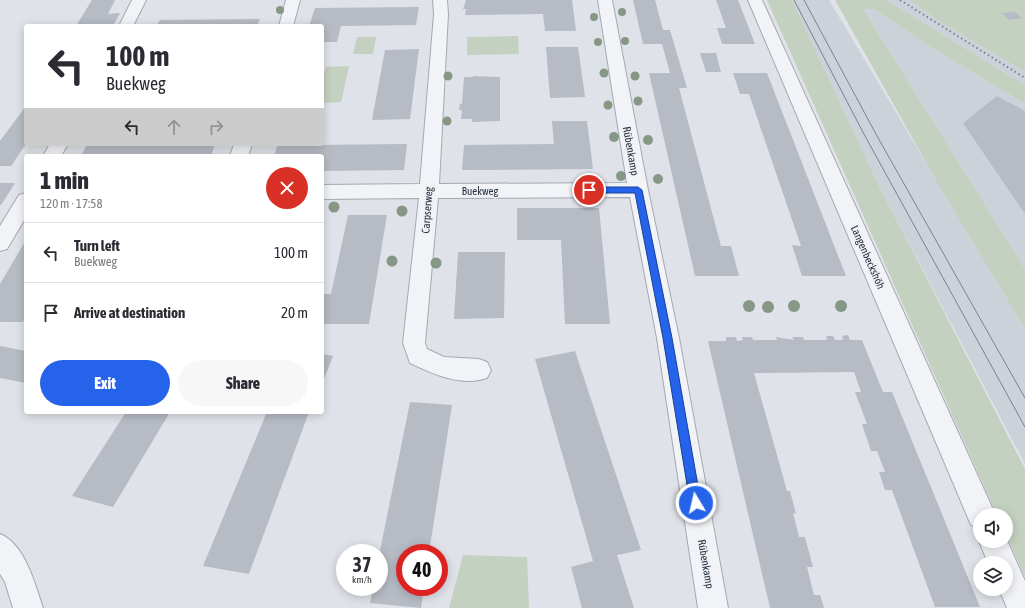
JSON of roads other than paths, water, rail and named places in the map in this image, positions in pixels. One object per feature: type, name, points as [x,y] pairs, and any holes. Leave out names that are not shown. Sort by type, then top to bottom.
[{"type":"street","points":[[127,24],[140,0]]},
{"type":"street","points":[[287,24],[293,0]]},
{"type":"street","name":"Carpserweg","points":[[440,0],[425,244],[414,343],[418,356],[442,367],[479,370]]},
{"type":"street","name":"Rübenkamp","points":[[605,0],[638,190],[668,338],[713,608]]},
{"type":"street","name":"Langenbeckshöh","points":[[755,0],[978,508]]},
{"type":"street","name":"Buekweg","points":[[324,192],[638,190]]},
{"type":"street","points":[[0,243],[24,203]]},
{"type":"street","points":[[0,548],[17,576],[28,608]]},
{"type":"street","points":[[1013,587],[1022,608]]},
{"type":"tram line","points":[[794,0],[865,136],[1025,427]]},
{"type":"tram line","points":[[804,0],[877,136],[1025,398]]},
{"type":"railway","points":[[900,0],[1025,78]]}]
